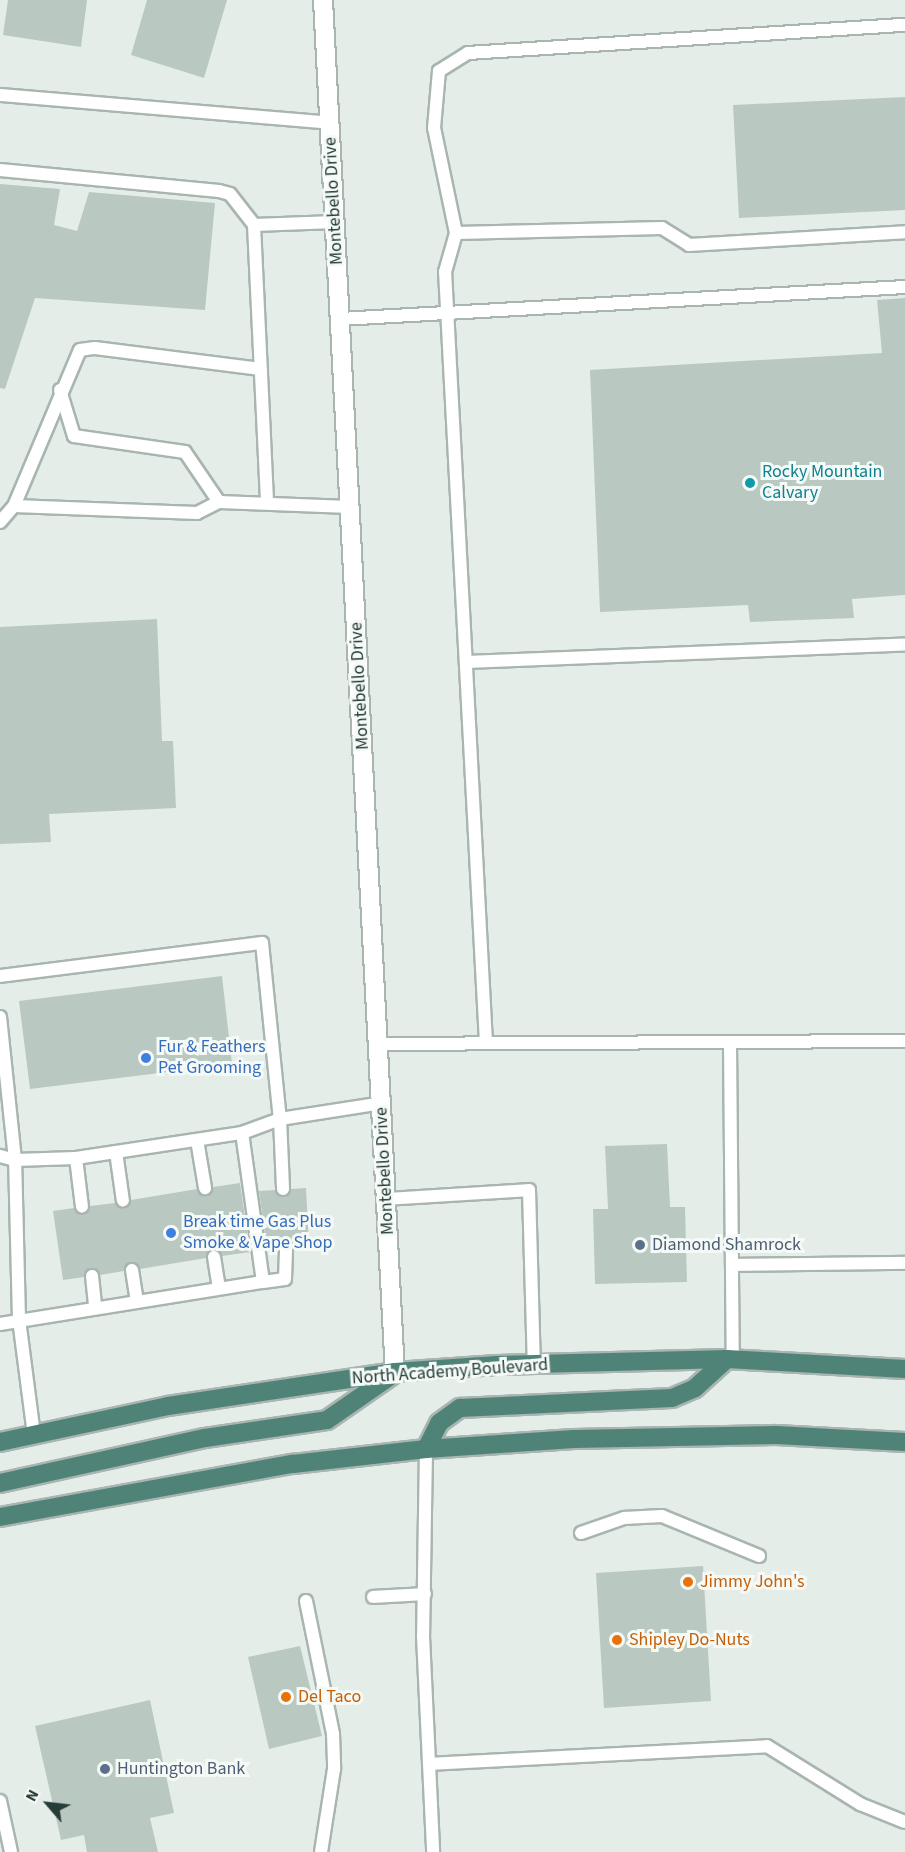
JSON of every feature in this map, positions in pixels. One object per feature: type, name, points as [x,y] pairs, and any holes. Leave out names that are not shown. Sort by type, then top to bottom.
[{"type":"highway","name":"North Academy Boulevard","points":[[0,1442],[168,1406],[395,1372],[534,1364],[730,1360],[905,1369]]},
{"type":"highway","points":[[426,1449],[439,1424],[460,1408],[672,1398],[695,1388],[730,1360]]},
{"type":"highway","points":[[0,1483],[205,1438],[327,1420],[395,1372]]},
{"type":"highway","points":[[0,1516],[281,1466],[426,1449],[574,1439],[764,1435],[905,1442]]},
{"type":"street","name":"Montebello Drive","points":[[323,0],[395,1372]]},
{"type":"lane","points":[[486,1044],[449,313],[445,272],[456,233],[434,128],[439,71],[468,53],[905,25]]},
{"type":"lane","points":[[0,94],[330,123]]},
{"type":"lane","points":[[0,170],[219,191],[230,194],[255,225],[267,503]]},
{"type":"lane","points":[[255,225],[335,222]]},
{"type":"lane","points":[[456,233],[662,228],[689,246],[905,232]]},
{"type":"lane","points":[[340,319],[905,287]]},
{"type":"lane","points":[[0,522],[14,506],[60,390],[80,350],[95,348],[261,369]]},
{"type":"lane","points":[[60,390],[75,436],[185,452],[219,502]]},
{"type":"lane","points":[[14,506],[197,513],[219,502],[350,507]]},
{"type":"lane","points":[[466,662],[905,644]]},
{"type":"lane","points":[[0,976],[262,943],[280,1119],[283,1189]]},
{"type":"lane","points":[[0,1017],[15,1160],[19,1320],[34,1435]]},
{"type":"lane","points":[[379,1044],[905,1041]]},
{"type":"lane","points":[[730,1042],[732,1265],[730,1360]]},
{"type":"lane","points":[[0,1156],[15,1160],[76,1158],[242,1133],[280,1119],[382,1103]]},
{"type":"lane","points":[[242,1133],[263,1282]]},
{"type":"lane","points":[[197,1140],[205,1188]]},
{"type":"lane","points":[[116,1152],[123,1202]]},
{"type":"lane","points":[[76,1158],[82,1207]]},
{"type":"lane","points":[[386,1199],[529,1190],[534,1364]]},
{"type":"lane","points":[[0,1324],[95,1306],[285,1279],[286,1249]]},
{"type":"lane","points":[[214,1257],[219,1287]]},
{"type":"lane","points":[[732,1265],[905,1263]]},
{"type":"lane","points":[[132,1270],[137,1301]]},
{"type":"lane","points":[[92,1276],[95,1306]]},
{"type":"lane","points":[[426,1449],[425,1594],[433,1852]]},
{"type":"lane","points":[[581,1533],[624,1518],[662,1516],[759,1556]]},
{"type":"lane","points":[[373,1598],[425,1594]]},
{"type":"lane","points":[[306,1601],[333,1734],[334,1769],[321,1852]]},
{"type":"lane","points":[[429,1764],[767,1746],[860,1804],[905,1822]]},
{"type":"lane","points":[[0,1801],[12,1852]]},
{"type":"building","points":[[8,0],[87,0],[81,47],[3,35]]},
{"type":"building","points":[[147,0],[227,0],[204,78],[131,55]]},
{"type":"building","points":[[905,97],[905,210],[739,218],[733,105]]},
{"type":"building","points":[[0,184],[60,189],[54,225],[77,231],[89,192],[215,203],[205,310],[35,298],[5,389],[0,388]]},
{"type":"building","name":"Rocky Mountain Calvary","points":[[905,298],[905,595],[852,599],[854,618],[750,622],[748,605],[600,612],[590,370],[882,353],[877,300]]},
{"type":"building","points":[[157,619],[162,741],[173,741],[176,808],[49,814],[51,842],[0,844],[0,627]]},
{"type":"building","points":[[222,976],[232,1064],[30,1089],[19,1001]]},
{"type":"building","name":"Diamond Shamrock","points":[[667,1144],[670,1207],[685,1207],[687,1282],[595,1284],[593,1209],[608,1209],[605,1146]]},
{"type":"building","points":[[240,1183],[250,1252],[222,1256],[213,1249],[206,1258],[140,1269],[130,1262],[124,1271],[100,1275],[91,1268],[84,1277],[63,1280],[53,1211],[74,1208],[84,1215],[90,1206],[115,1203],[125,1209],[131,1200],[197,1189],[206,1196],[213,1187]]},
{"type":"building","points":[[306,1188],[309,1248],[294,1248],[286,1241],[278,1249],[267,1250],[259,1191],[275,1190],[284,1197],[291,1189]]},
{"type":"building","points":[[703,1566],[711,1701],[604,1708],[596,1573]]},
{"type":"building","name":"Del Taco","points":[[300,1646],[322,1736],[269,1749],[248,1657]]},
{"type":"building","name":"Huntington Bank","points":[[150,1700],[174,1813],[150,1818],[158,1852],[87,1852],[84,1835],[61,1840],[35,1726]]},
{"type":"place","name":"Rocky Mountain Calvary","points":[[750,483]]},
{"type":"place","name":"Fur & Feathers Pet Grooming","points":[[146,1058]]},
{"type":"place","name":"Break time Gas Plus Smoke & Vape Shop","points":[[171,1233]]},
{"type":"place","name":"Diamond Shamrock","points":[[640,1245]]},
{"type":"place","name":"Jimmy John's","points":[[688,1582]]},
{"type":"place","name":"Shipley Do-Nuts","points":[[617,1640]]},
{"type":"place","name":"Del Taco","points":[[286,1697]]},
{"type":"place","name":"Huntington Bank","points":[[105,1769]]}]
